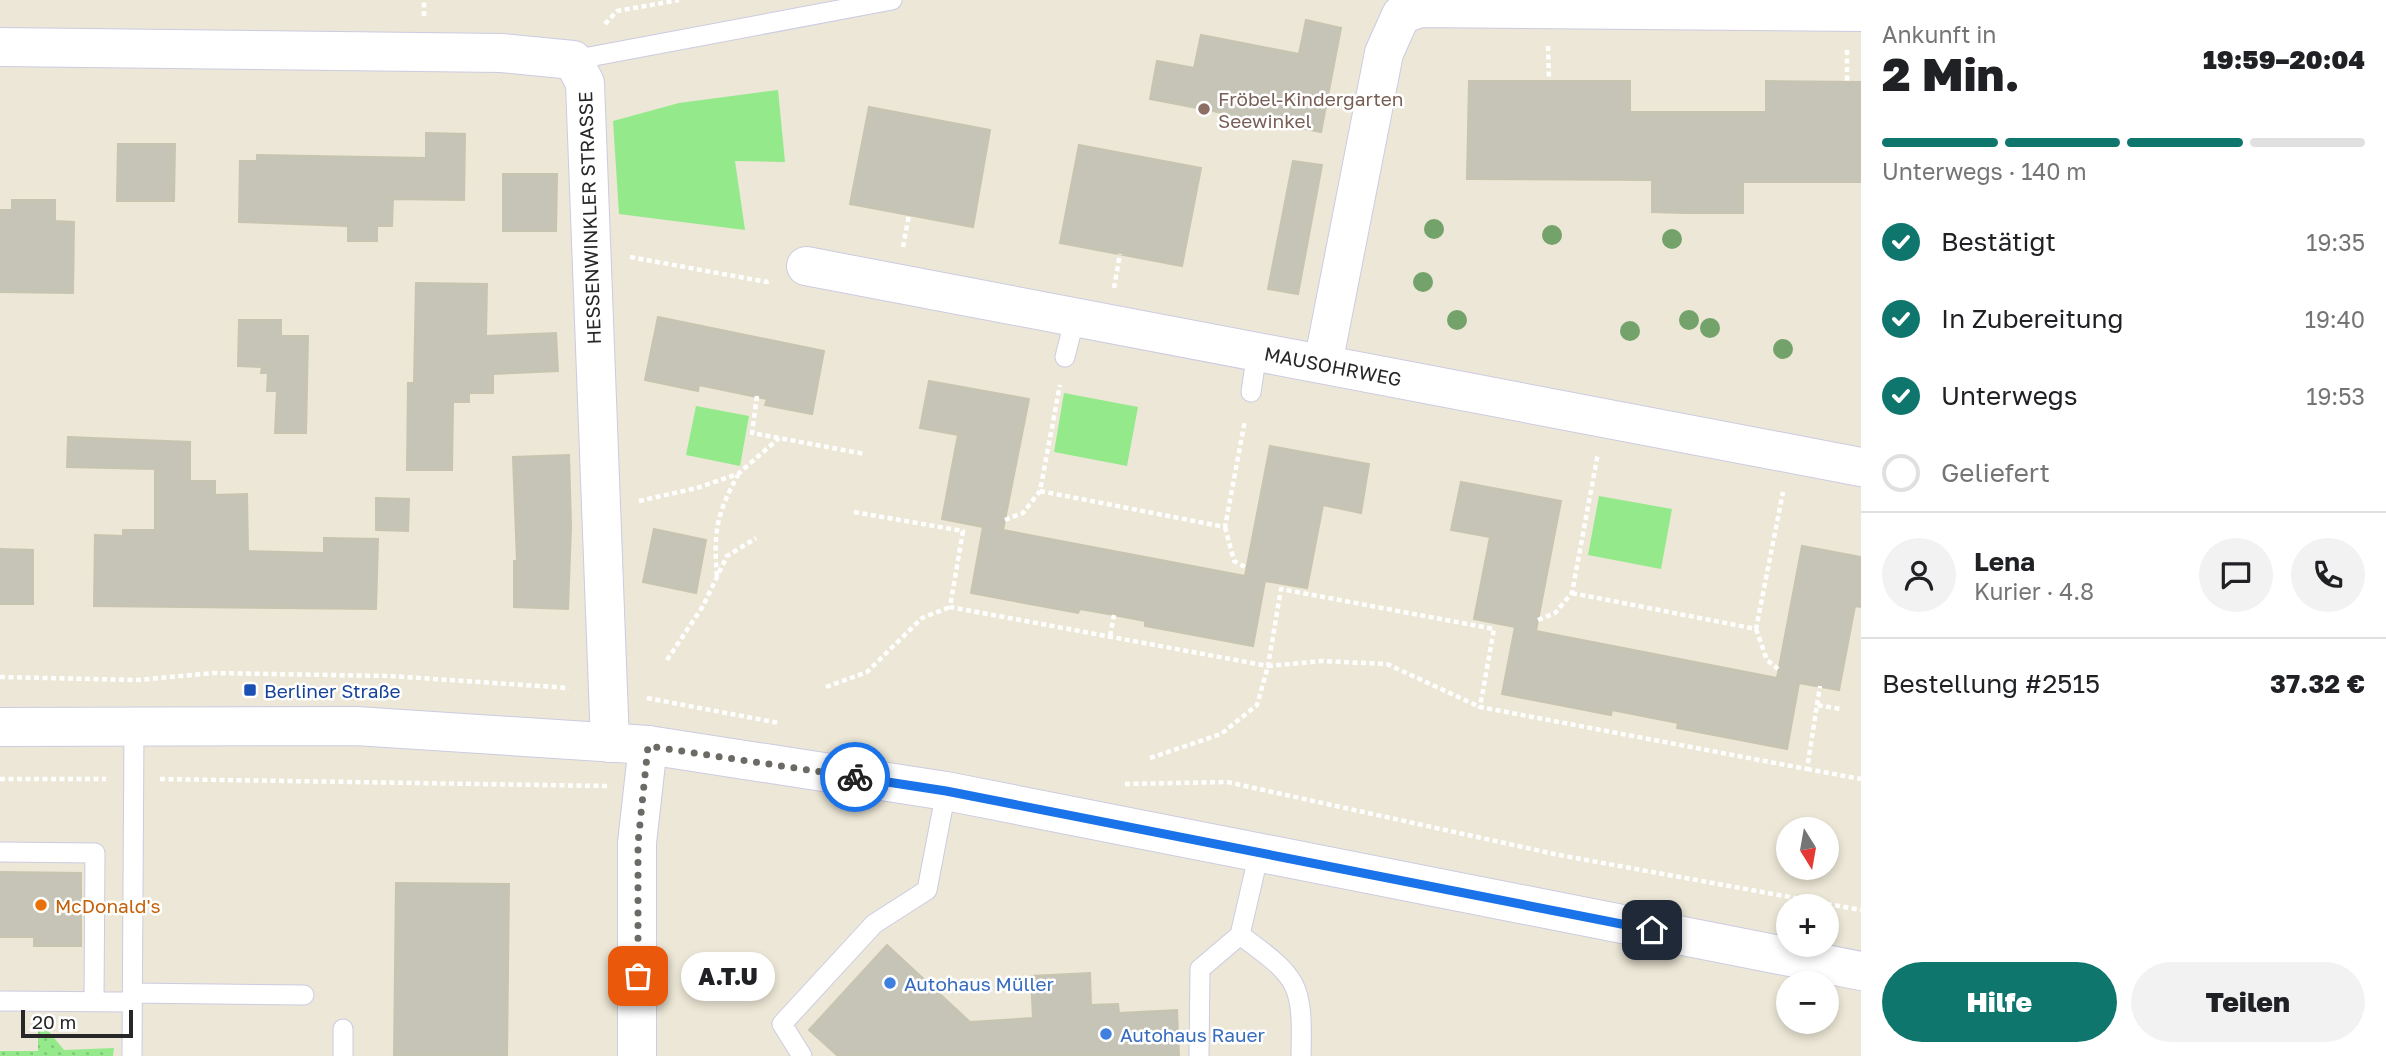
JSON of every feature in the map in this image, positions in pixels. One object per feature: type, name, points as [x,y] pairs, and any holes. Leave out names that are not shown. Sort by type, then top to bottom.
[{"type":"street","points":[[1323,364],[1384,53],[1401,15],[1420,8],[1861,12]]},
{"type":"street","points":[[0,47],[502,53],[573,60]]},
{"type":"street","name":"HESSENWINKLER STRASSE","points":[[573,60],[584,83],[610,743]]},
{"type":"street","name":"MAUSOHRWEG","points":[[806,266],[1861,467]]},
{"type":"street","points":[[0,727],[356,726],[648,746],[946,791],[1861,971]]},
{"type":"street","points":[[637,1056],[638,843],[648,746]]},
{"type":"lane","points":[[573,60],[892,0]]},
{"type":"lane","points":[[1065,357],[1074,317]]},
{"type":"lane","points":[[1251,392],[1257,352]]},
{"type":"lane","points":[[132,1056],[134,726]]},
{"type":"lane","points":[[802,1056],[782,1024],[874,923],[927,890],[946,791]]},
{"type":"lane","points":[[0,852],[95,853],[94,1001]]},
{"type":"lane","points":[[1199,1056],[1200,969],[1240,935],[1259,853]]},
{"type":"lane","points":[[1240,935],[1284,967],[1303,1004],[1301,1056]]},
{"type":"lane","points":[[0,1001],[304,995]]},
{"type":"lane","points":[[343,1029],[343,1056]]},
{"type":"path","points":[[1548,45],[1549,80]]},
{"type":"path","points":[[1846,46],[1847,82]]},
{"type":"path","points":[[903,250],[909,215]]},
{"type":"path","points":[[1112,300],[1120,254]]},
{"type":"path","points":[[626,257],[767,282],[806,266]]},
{"type":"path","points":[[1004,520],[1023,513],[1040,491],[1065,357]]},
{"type":"path","points":[[1247,568],[1234,561],[1225,527],[1251,392]]},
{"type":"path","points":[[757,396],[752,433],[865,454]]},
{"type":"path","points":[[1538,620],[1555,613],[1572,593],[1604,418]]},
{"type":"path","points":[[718,576],[714,539],[721,505],[738,474],[779,438]]},
{"type":"path","points":[[1778,669],[1767,660],[1756,629],[1790,453]]},
{"type":"path","points":[[600,507],[697,488],[738,474]]},
{"type":"path","points":[[1040,491],[1225,527]]},
{"type":"path","points":[[854,512],[963,531]]},
{"type":"path","points":[[950,607],[965,523]]},
{"type":"path","points":[[667,660],[703,606],[727,556],[756,538]]},
{"type":"path","points":[[1150,758],[1221,734],[1256,705],[1268,666],[1281,586],[1495,626],[1480,707]]},
{"type":"path","points":[[1572,593],[1756,629]]},
{"type":"path","points":[[826,687],[867,672],[922,618],[950,607],[1268,666],[1322,661],[1387,664],[1480,707],[1861,779]]},
{"type":"path","points":[[1110,636],[1114,615]]},
{"type":"path","points":[[0,677],[138,680],[213,673],[390,676],[608,690]]},
{"type":"path","points":[[1807,769],[1819,686]]},
{"type":"path","points":[[1817,705],[1842,709]]},
{"type":"path","points":[[0,779],[643,785]]},
{"type":"path","points":[[1227,782],[1559,855],[1861,910]]},
{"type":"green space","points":[[778,90],[785,162],[735,161],[745,230],[619,214],[613,121],[679,103]]},
{"type":"green space","points":[[1064,393],[1138,407],[1127,466],[1054,452]]},
{"type":"green space","points":[[696,406],[749,416],[740,466],[686,455]]},
{"type":"green space","points":[[1599,496],[1672,509],[1661,569],[1588,555]]},
{"type":"green space","points":[[38,1018],[64,1050],[114,1048],[113,1056],[0,1056],[0,1051],[38,1051]]},
{"type":"building","points":[[1306,20],[1341,28],[1321,132],[1150,99],[1157,61],[1194,68],[1201,35],[1299,54]]},
{"type":"building","points":[[1469,81],[1630,81],[1630,112],[1766,112],[1766,81],[1861,82],[1861,182],[1743,182],[1743,213],[1685,213],[1652,212],[1652,180],[1467,179]]},
{"type":"building","points":[[869,107],[990,130],[973,227],[850,204]]},
{"type":"building","points":[[426,133],[465,134],[464,200],[393,199],[392,226],[377,226],[377,241],[348,241],[348,226],[239,222],[240,161],[257,161],[257,155],[426,158]]},
{"type":"building","points":[[118,144],[175,144],[174,201],[117,201]]},
{"type":"building","points":[[1079,145],[1201,168],[1182,266],[1060,243]]},
{"type":"building","points":[[1293,161],[1322,165],[1298,294],[1268,289]]},
{"type":"building","points":[[503,174],[557,174],[556,231],[503,231]]},
{"type":"building","points":[[12,200],[55,200],[55,221],[74,222],[73,293],[0,292],[0,210],[12,210]]},
{"type":"building","points":[[416,283],[487,284],[486,336],[556,333],[558,371],[493,374],[493,393],[469,393],[469,402],[453,402],[452,470],[407,470],[408,383],[414,383]]},
{"type":"building","points":[[658,317],[824,351],[812,414],[765,405],[767,399],[699,385],[698,391],[645,380]]},
{"type":"building","points":[[239,320],[281,320],[281,336],[308,336],[306,433],[275,433],[277,391],[267,391],[268,373],[261,373],[262,367],[238,366]]},
{"type":"building","points":[[929,381],[1029,399],[1003,530],[1245,576],[1270,446],[1369,464],[1361,513],[1323,505],[1307,588],[1265,581],[1253,646],[1145,626],[1145,621],[1114,615],[1080,609],[1078,613],[971,593],[983,527],[942,519],[958,435],[920,428]]},
{"type":"building","points":[[68,437],[190,442],[190,481],[215,481],[215,495],[247,494],[248,551],[324,553],[324,538],[378,539],[376,609],[94,606],[95,535],[123,536],[123,530],[155,530],[155,469],[67,467]]},
{"type":"building","points":[[569,455],[571,526],[568,609],[514,607],[514,561],[517,561],[513,457]]},
{"type":"building","points":[[1461,482],[1561,501],[1536,631],[1777,678],[1802,546],[1861,557],[1861,607],[1855,606],[1839,690],[1799,683],[1787,749],[1677,728],[1678,723],[1612,710],[1611,715],[1502,694],[1515,627],[1474,619],[1490,537],[1451,530]]},
{"type":"building","points":[[376,498],[409,499],[408,531],[376,530]]},
{"type":"building","points":[[654,529],[706,540],[696,593],[643,582]]},
{"type":"building","points":[[0,549],[33,550],[33,604],[0,604]]},
{"type":"building","name":"McDonald's","points":[[0,872],[81,873],[81,946],[34,946],[34,937],[0,937]]},
{"type":"building","points":[[396,883],[509,884],[507,1056],[394,1056]]},
{"type":"building","points":[[887,945],[970,1022],[1033,1018],[1031,976],[1090,973],[1091,1005],[1118,1004],[1119,1013],[1177,1010],[1179,1056],[838,1056],[809,1030]]},
{"type":"way so far","points":[[638,976],[638,843],[648,746],[855,777]]},
{"type":"place","name":"Fröbel-Kindergarten Seewinkel","points":[[1204,109]]},
{"type":"place","name":"Berliner Straße","points":[[250,690]]},
{"type":"place","name":"McDonald's","points":[[41,905]]},
{"type":"place","name":"A.T.U","points":[[638,976]]},
{"type":"place","name":"Autohaus Müller","points":[[890,983]]},
{"type":"place","name":"Autohaus Rauer","points":[[1106,1034]]},
{"type":"route","points":[[855,777],[946,791],[1652,930]]}]
